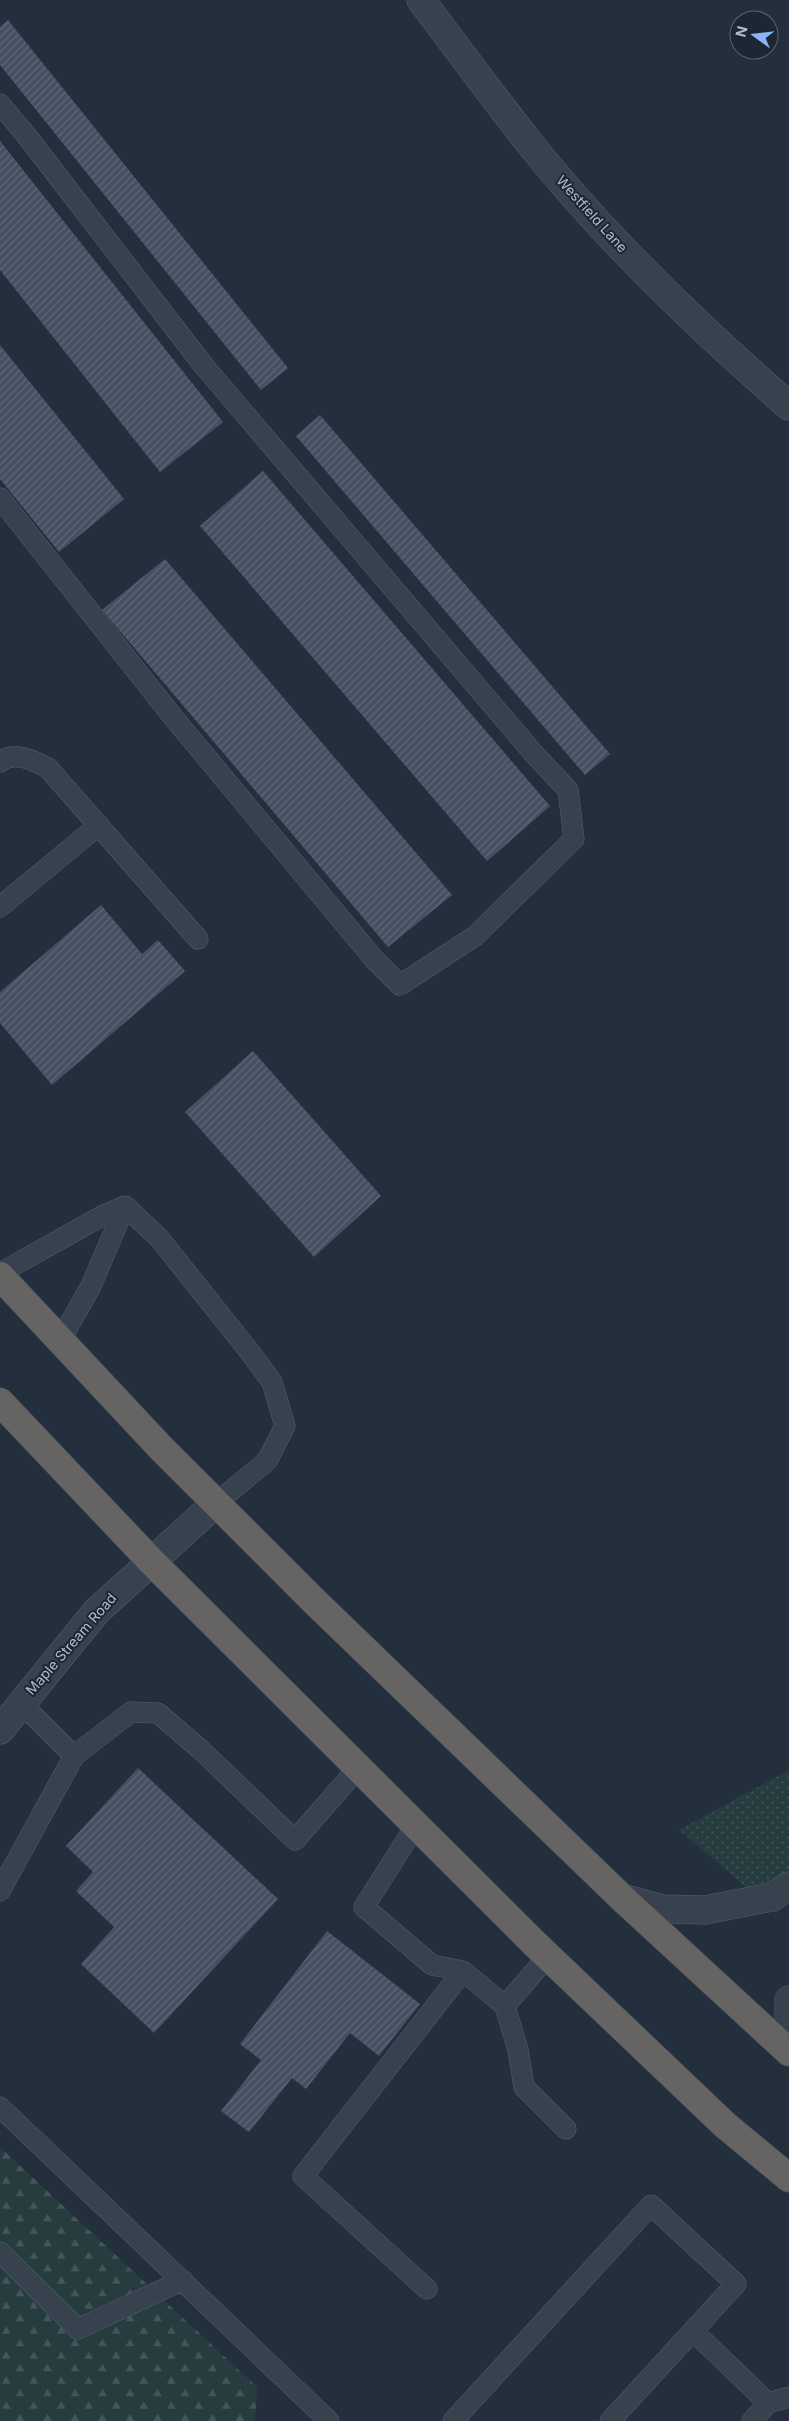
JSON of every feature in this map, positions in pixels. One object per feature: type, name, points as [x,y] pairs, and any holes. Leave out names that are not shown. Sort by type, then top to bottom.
[{"type":"highway","points":[[0,1274],[161,1448],[315,1602],[622,1898],[789,2052]]},
{"type":"highway","points":[[0,1402],[151,1561],[548,1956],[725,2125],[789,2178]]},
{"type":"street","name":"Westfield Lane","points":[[421,0],[532,146],[624,250],[722,348],[789,406]]},
{"type":"street","name":"Maple Stream Road","points":[[0,1730],[20,1702],[96,1612],[216,1503]]},
{"type":"street","points":[[622,1898],[663,1909],[705,1910],[772,1897],[789,1886]]},
{"type":"street","points":[[789,2000],[789,2020]]},
{"type":"lane","points":[[0,104],[204,366],[535,755],[568,790],[574,839],[475,936],[400,985],[374,959],[174,717],[0,498]]},
{"type":"lane","points":[[0,762],[4,758],[28,758],[48,768],[198,940]]},
{"type":"lane","points":[[3,898],[99,825]]},
{"type":"lane","points":[[0,1274],[102,1216],[125,1206]]},
{"type":"lane","points":[[60,1340],[91,1286],[125,1206]]},
{"type":"lane","points":[[125,1206],[159,1238],[250,1351],[272,1382],[285,1426],[267,1461],[216,1503]]},
{"type":"lane","points":[[20,1702],[74,1756]]},
{"type":"lane","points":[[0,1891],[74,1756],[131,1712],[158,1713],[201,1750],[294,1840],[359,1767]]},
{"type":"lane","points":[[416,1825],[364,1907],[432,1966],[463,1971],[505,2006],[518,2050],[524,2087],[566,2129]]},
{"type":"lane","points":[[505,2006],[548,1956]]},
{"type":"lane","points":[[428,2289],[303,2176],[463,1971]]},
{"type":"lane","points":[[0,2108],[183,2280],[329,2421]]},
{"type":"lane","points":[[453,2421],[651,2205],[736,2284],[610,2421]]},
{"type":"lane","points":[[0,2252],[78,2330],[183,2280]]},
{"type":"lane","points":[[693,2331],[768,2403]]},
{"type":"lane","points":[[752,2421],[768,2403],[789,2397]]},
{"type":"green space","points":[[789,1770],[789,1903],[776,1913],[679,1830]]},
{"type":"green space","points":[[0,2147],[257,2387],[255,2421],[0,2421]]},
{"type":"building","points":[[8,20],[288,368],[261,390],[0,65],[0,27]]},
{"type":"building","points":[[0,141],[223,422],[160,472],[0,270]]},
{"type":"building","points":[[0,345],[124,499],[59,552],[0,479]]},
{"type":"building","points":[[320,415],[610,754],[585,775],[296,436]]},
{"type":"building","points":[[263,471],[550,806],[487,861],[200,526]]},
{"type":"building","points":[[165,559],[452,895],[388,947],[102,610]]},
{"type":"building","points":[[101,905],[142,954],[158,940],[185,971],[52,1085],[0,1023],[0,992]]},
{"type":"building","points":[[253,1051],[381,1196],[314,1257],[185,1112]]},
{"type":"building","points":[[138,1768],[278,1899],[154,2033],[81,1964],[114,1927],[76,1891],[93,1872],[66,1846]]},
{"type":"building","points":[[327,1931],[420,2004],[379,2056],[350,2033],[306,2089],[292,2078],[249,2132],[221,2111],[261,2060],[240,2044]]}]
